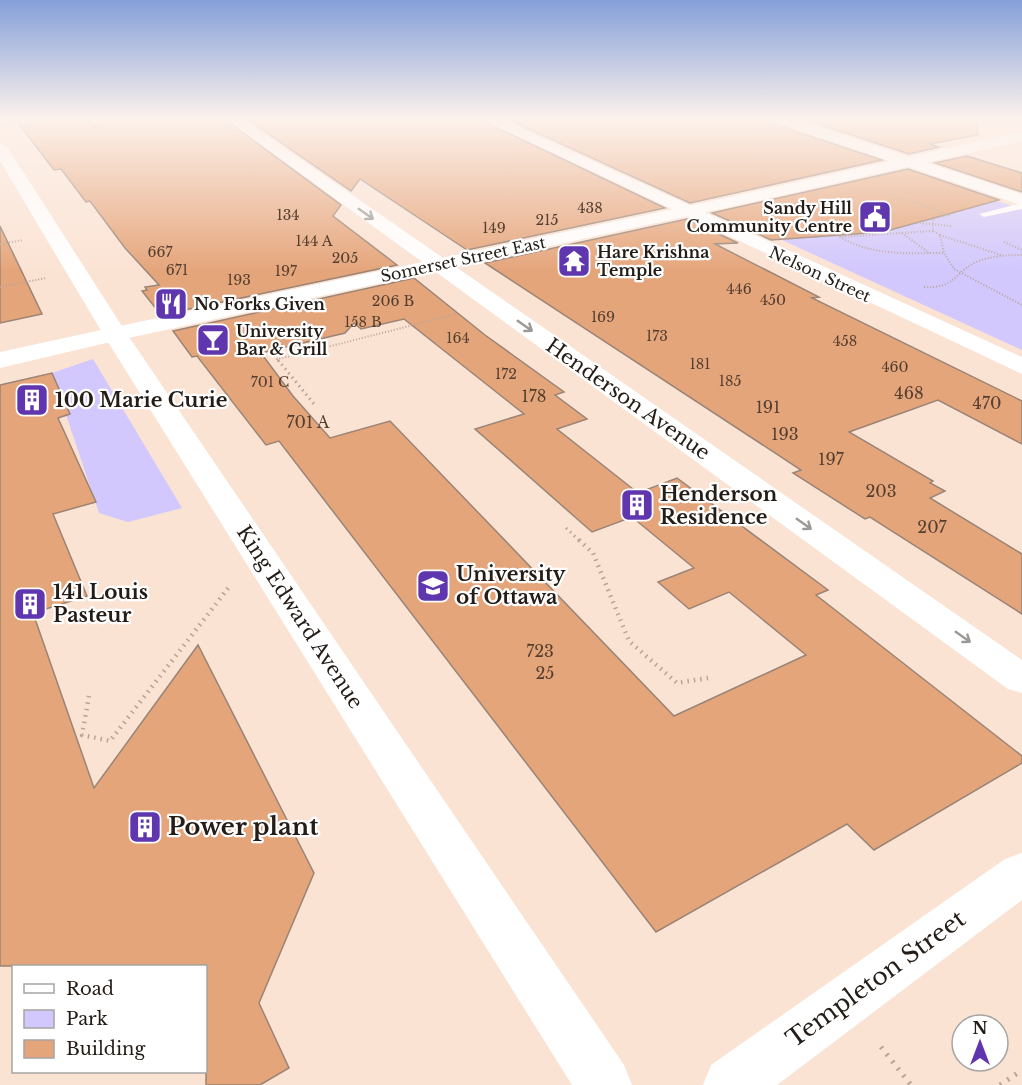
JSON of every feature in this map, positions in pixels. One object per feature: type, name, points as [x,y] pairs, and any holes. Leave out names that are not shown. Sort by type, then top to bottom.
[{"type":"street","name":"King Edward Avenue","points":[[13,170],[115,334],[604,1085]]},
{"type":"street","name":"Henderson Avenue","points":[[305,170],[1022,679]]},
{"type":"street","name":"Nelson Street","points":[[596,170],[1022,366]]},
{"type":"street","name":"Somerset Street East","points":[[0,360],[868,170]]},
{"type":"street","points":[[932,170],[1022,200]]},
{"type":"street","name":"Templeton Street","points":[[731,1085],[1022,873]]},
{"type":"lane","points":[[984,214],[1022,206]]},
{"type":"path","points":[[887,192],[949,215],[933,219],[933,231]]},
{"type":"path","points":[[920,223],[951,226]]},
{"type":"path","points":[[944,253],[869,250],[854,246],[840,237],[933,231],[1002,255]]},
{"type":"path","points":[[902,232],[929,253]]},
{"type":"path","points":[[940,235],[944,253],[954,269],[1022,305]]},
{"type":"path","points":[[1004,242],[1022,250]]},
{"type":"path","points":[[933,288],[951,284],[974,264],[1002,255],[1022,255]]},
{"type":"path","points":[[0,287],[77,272]]},
{"type":"path","points":[[250,305],[260,313],[296,355]]},
{"type":"path","points":[[314,404],[278,359],[495,305]]},
{"type":"path","points":[[566,528],[593,553],[629,641],[677,683],[708,678]]},
{"type":"path","points":[[89,696],[82,735],[110,741],[229,587]]},
{"type":"path","points":[[881,1047],[911,1085]]},
{"type":"path","points":[[1000,1085],[1022,1070]]},
{"type":"green space","points":[[908,171],[1022,209],[1022,350],[723,213]]},
{"type":"green space","points":[[93,359],[182,508],[128,522],[99,513],[52,373]]},
{"type":"building","points":[[61,170],[293,170],[341,205],[333,216],[397,265],[161,315],[142,291],[147,290],[145,287],[159,285],[125,248],[90,201],[86,202]]},
{"type":"building","points":[[320,170],[585,170],[665,208],[467,250],[360,179],[351,191]]},
{"type":"building","points":[[617,170],[839,170],[690,203]]},
{"type":"building","points":[[905,170],[999,200],[883,232],[771,240],[712,213]]},
{"type":"building","points":[[955,170],[1011,170],[1022,173],[1022,192]]},
{"type":"building","points":[[687,219],[738,243],[715,244],[819,297],[812,298],[1022,401],[1022,444],[938,400],[849,432],[933,481],[930,483],[945,491],[930,498],[1022,554],[1022,614],[870,517],[865,519],[793,473],[801,470],[485,263]]},
{"type":"building","points":[[0,226],[42,314],[0,323]]},
{"type":"building","points":[[414,278],[485,335],[564,392],[555,395],[587,419],[557,429],[638,493],[677,478],[828,590],[816,595],[1022,756],[1022,763],[874,850],[847,824],[656,932],[279,441],[266,445],[197,356],[192,357],[173,331]],"holes":[[[404,319],[524,414],[475,429],[592,532],[632,517],[694,568],[658,582],[689,609],[729,592],[806,655],[674,716],[390,421],[330,438],[293,396],[261,353],[345,333],[354,323],[361,329]]]},
{"type":"building","name":"Power plant","points":[[52,373],[70,414],[58,418],[96,502],[53,514],[87,596],[33,613],[94,788],[198,645],[314,873],[259,1003],[289,1068],[260,1085],[206,1085],[207,965],[0,966],[0,385]]},
{"type":"place","name":"Sandy Hill Community Centre","points":[[875,217]]},
{"type":"place","name":"Hare Krishna Temple","points":[[574,261]]},
{"type":"place","name":"No Forks Given","points":[[171,304]]},
{"type":"place","name":"University Bar & Grill","points":[[213,340]]},
{"type":"place","name":"100 Marie Curie","points":[[32,400]]},
{"type":"place","name":"Henderson Residence","points":[[637,505]]},
{"type":"place","name":"University of Ottawa","points":[[433,586]]},
{"type":"place","name":"141 Louis Pasteur","points":[[30,604]]},
{"type":"place","name":"Power plant","points":[[145,827]]}]
